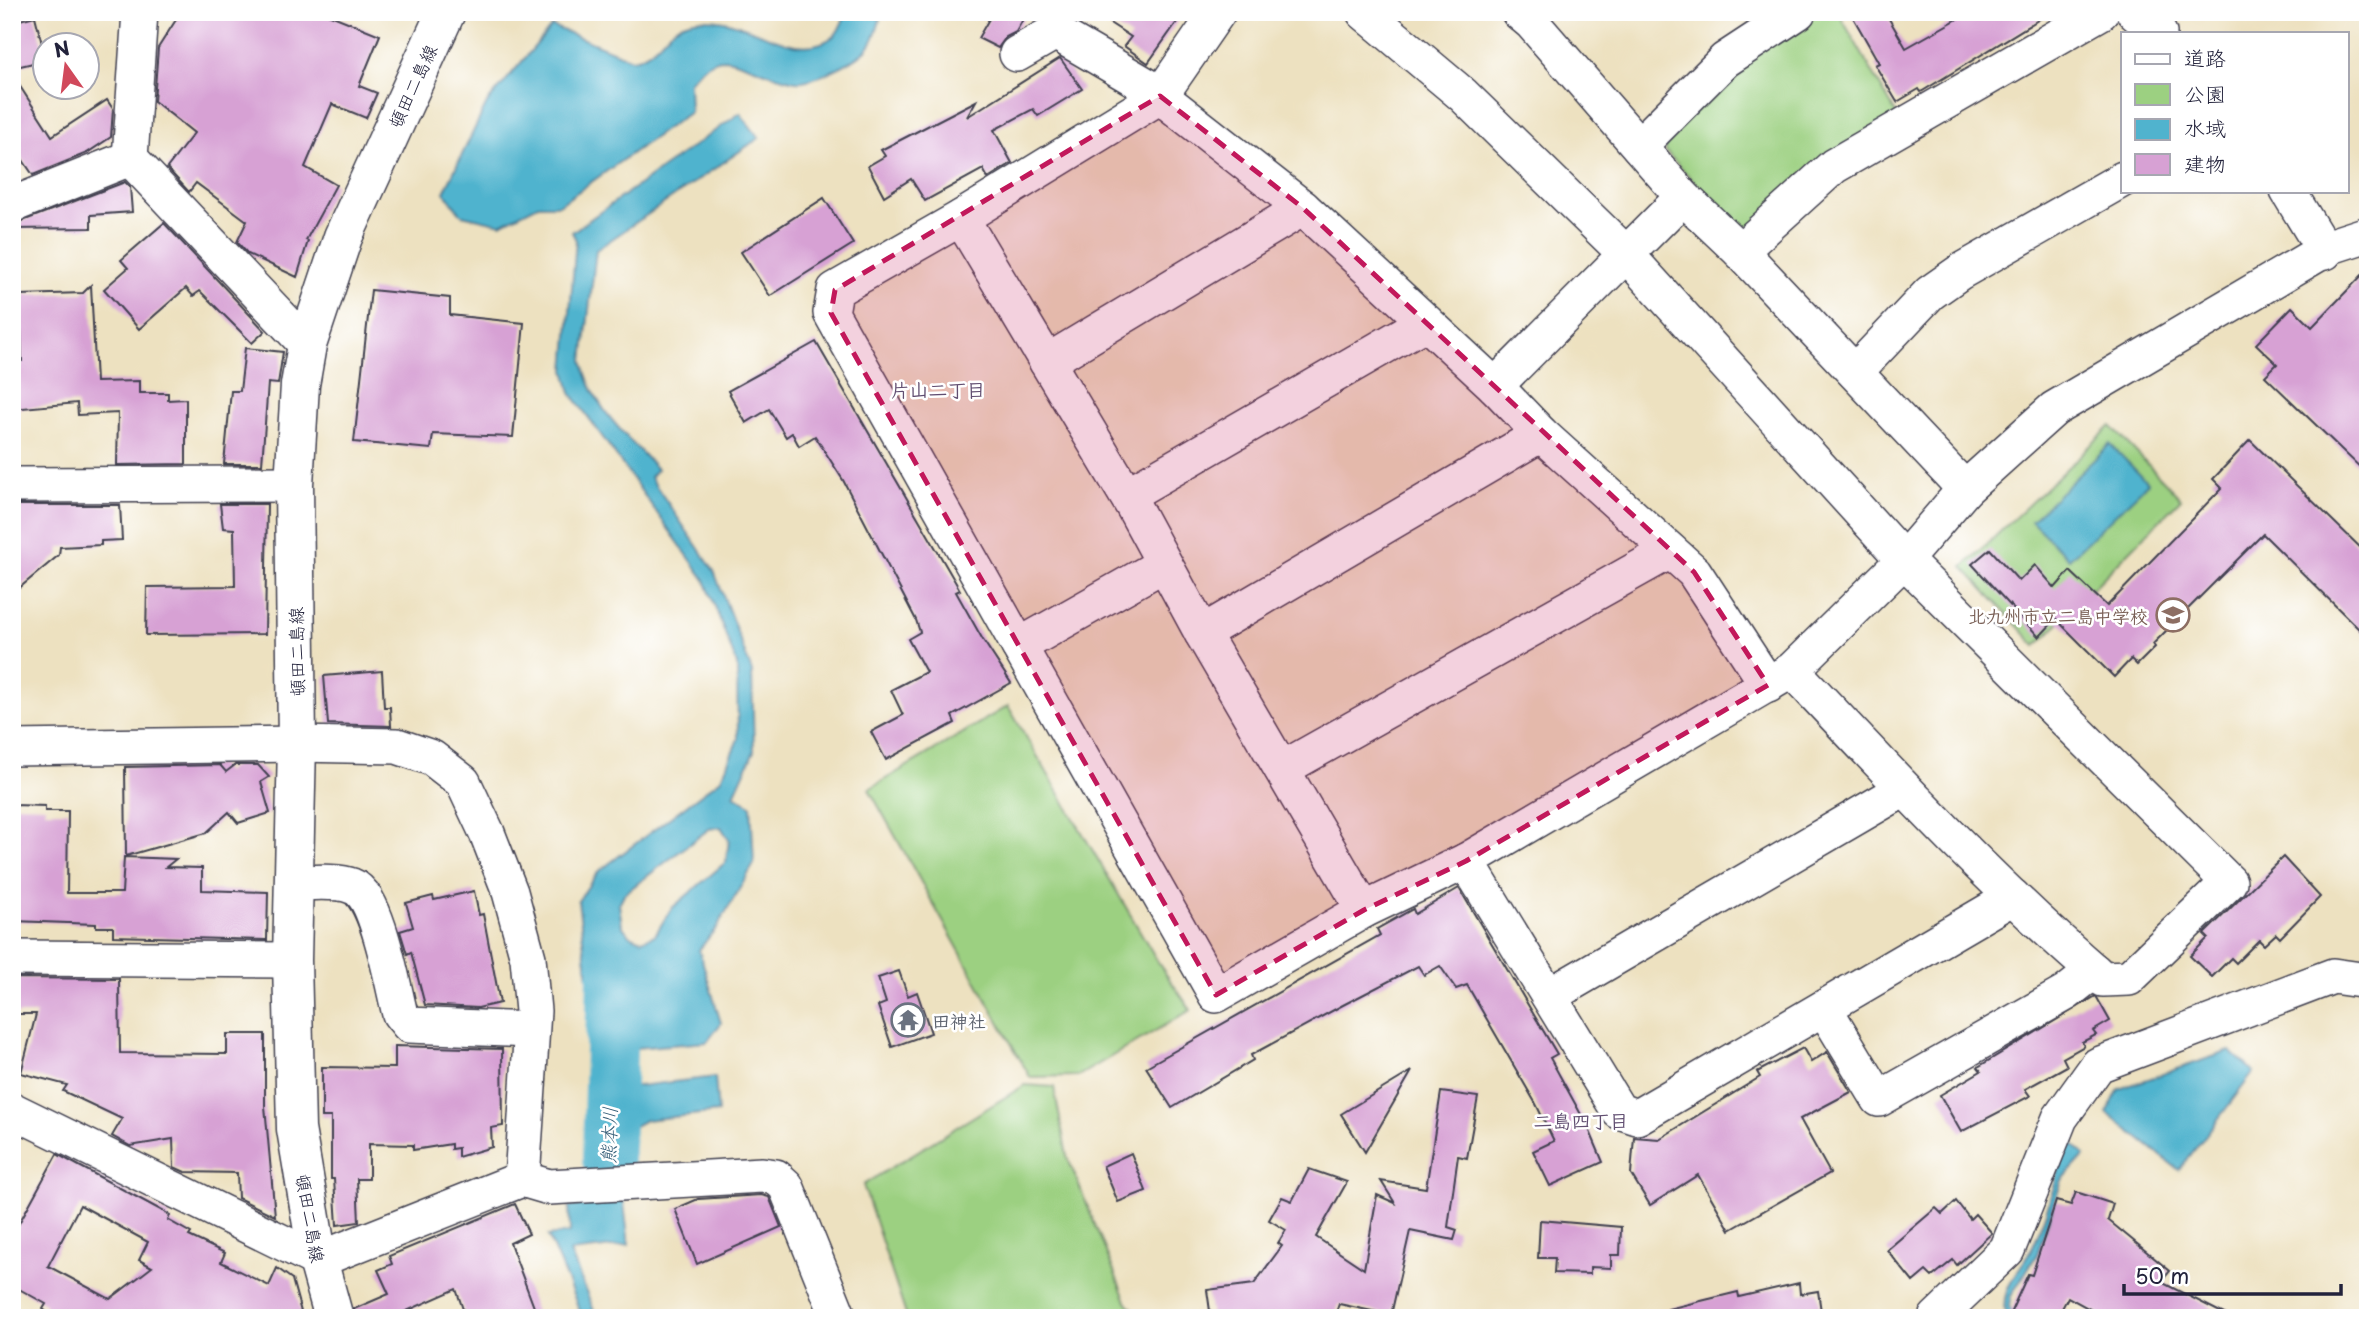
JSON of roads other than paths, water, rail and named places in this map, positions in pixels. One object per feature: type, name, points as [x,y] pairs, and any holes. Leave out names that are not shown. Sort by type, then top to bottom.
[{"type":"main road","name":"頓田二島線","points":[[334,1318],[318,1260],[296,1129],[292,960],[297,744],[294,484],[300,384],[307,345],[343,237],[446,12]]},
{"type":"street","points":[[140,12],[130,158],[307,345]]},
{"type":"street","points":[[1218,12],[1161,95],[961,218],[835,290],[831,313],[1216,995],[1364,909],[1466,861],[1780,678],[1905,560],[1965,489],[2054,409],[2325,252],[2331,246],[2368,233]]},
{"type":"street","points":[[1017,54],[1055,32],[1161,95],[1303,208],[1495,386],[1541,434],[1694,572],[1780,678],[1904,789],[2013,897],[2103,979],[2129,978],[2229,881],[1905,560],[1625,253],[1463,95],[1364,12]]},
{"type":"street","points":[[1639,146],[1725,61],[1798,12]]},
{"type":"street","points":[[1740,251],[1834,166],[2101,12]]},
{"type":"street","points":[[2134,12],[2158,32]]},
{"type":"street","points":[[1531,16],[1683,197],[1740,251],[1965,489]]},
{"type":"street","points":[[12,205],[130,158]]},
{"type":"street","points":[[1855,372],[1930,293],[1961,272],[2121,180]]},
{"type":"street","points":[[2289,192],[2325,252]]},
{"type":"street","points":[[1495,386],[1683,197]]},
{"type":"street","points":[[1047,362],[1303,208]]},
{"type":"street","points":[[961,218],[1127,495],[1202,633],[1364,909]]},
{"type":"street","points":[[1127,495],[1426,322]]},
{"type":"street","points":[[1202,633],[1541,434]]},
{"type":"street","points":[[12,485],[294,484]]},
{"type":"street","points":[[1282,769],[1670,551]]},
{"type":"street","points":[[1019,646],[1164,564]]},
{"type":"street","points":[[12,748],[297,744],[397,746],[432,758],[463,782],[510,892],[527,958],[531,1030],[522,1179]]},
{"type":"street","points":[[1549,996],[1904,789]]},
{"type":"street","points":[[1466,861],[1619,1111],[1637,1117],[2013,897]]},
{"type":"street","points":[[293,883],[352,885],[366,896],[377,925],[400,1014],[409,1024],[531,1030]]},
{"type":"street","points":[[12,958],[292,960]]},
{"type":"street","points":[[1824,1008],[1880,1099],[2066,993],[2094,971]]},
{"type":"street","points":[[1936,1318],[2007,1250],[2060,1118],[2098,1065],[2333,976],[2368,981]]},
{"type":"street","points":[[12,1110],[318,1260],[522,1179],[549,1187],[776,1177],[786,1186],[839,1318]]},
{"type":"water","points":[[847,12],[881,12],[874,38],[859,56],[832,71],[803,81],[787,79],[731,60],[709,63],[689,82],[690,112],[559,205],[538,205],[501,224],[462,215],[444,192],[487,103],[552,26],[632,59],[649,52],[681,24],[709,19],[728,22],[783,42],[801,46],[818,44],[836,34]]},
{"type":"water","points":[[740,113],[759,138],[596,250],[583,361],[593,392],[602,407],[657,469],[650,477],[714,571],[752,672],[754,751],[734,795],[751,805],[754,864],[717,927],[699,950],[721,1023],[707,1042],[610,1050],[596,1040],[578,901],[598,872],[721,779],[738,739],[737,665],[705,580],[571,393],[565,370],[576,240],[572,232]],"holes":[[[721,827],[729,840],[726,862],[671,909],[655,935],[642,940],[631,936],[622,926],[619,904],[624,894],[709,829]]]},
{"type":"water","points":[[2110,444],[2148,483],[2069,559],[2031,521]]},
{"type":"water","points":[[2230,1051],[2254,1072],[2179,1170],[2107,1113],[2119,1089]]},
{"type":"water","points":[[715,1077],[718,1112],[645,1120],[616,1136],[629,1245],[570,1252],[597,1318],[583,1318],[548,1236],[570,1233],[569,1207],[582,1205],[581,1194],[597,1193],[587,1092]]},
{"type":"water","points":[[2070,1142],[2085,1155],[2062,1180],[2037,1254],[2011,1296],[2009,1306],[2014,1318],[2006,1318],[2004,1308],[2008,1289],[2036,1240],[2054,1186],[2061,1153]]},
{"type":"waterway","name":"熊本川","points":[[608,1159],[613,977]]},
{"type":"place","name":"北九州市立二島中学校","points":[[2173,615]]},
{"type":"place","name":"田神社","points":[[908,1020]]},
{"type":"district","name":"片山二丁目","points":[[938,389]]},
{"type":"district","name":"二島四丁目","points":[[1581,1120]]}]
